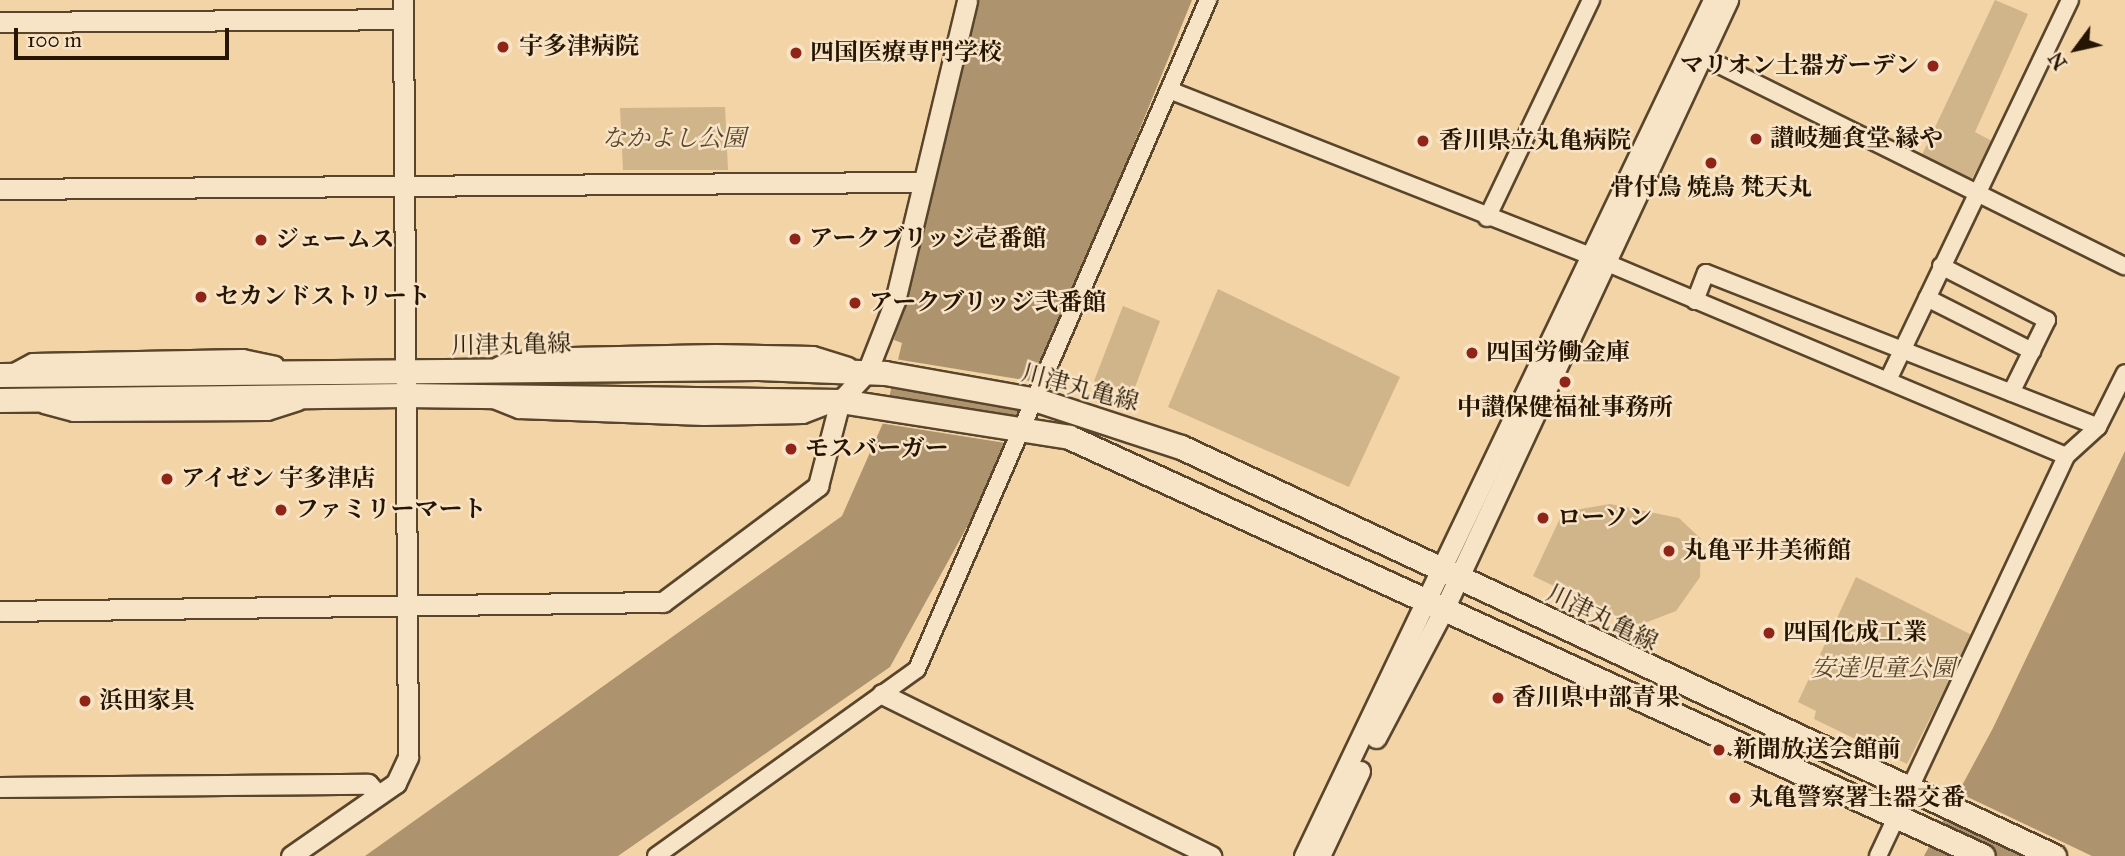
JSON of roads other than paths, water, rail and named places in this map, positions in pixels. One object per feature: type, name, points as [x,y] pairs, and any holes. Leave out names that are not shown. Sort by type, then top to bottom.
[{"type":"main road","name":"川津丸亀線","points":[[4,375],[480,371],[876,373],[1033,399],[1181,447],[2054,856]]},
{"type":"main road","name":"川津丸亀線","points":[[11,400],[404,395],[840,401],[878,403],[1069,437],[1151,471],[1983,856]]},
{"type":"street","points":[[0,611],[663,602],[813,492],[840,401],[876,373],[967,0]]},
{"type":"street","points":[[656,856],[917,669],[1208,0]]},
{"type":"street","points":[[1487,218],[1591,0]]},
{"type":"street","points":[[1696,53],[1713,0]]},
{"type":"street","points":[[1320,856],[1449,573],[1600,260],[1696,53],[1728,0]]},
{"type":"street","points":[[1888,380],[2070,0]]},
{"type":"street","points":[[0,22],[403,10],[404,606],[408,757],[396,783],[291,856]]},
{"type":"street","points":[[1696,53],[2125,266]]},
{"type":"street","points":[[1169,90],[1487,218],[1600,260],[2066,456]]},
{"type":"street","points":[[0,189],[921,182]]},
{"type":"street","points":[[1941,266],[2048,320],[2011,393]]},
{"type":"street","points":[[1695,301],[1706,273],[2098,427]]},
{"type":"street","points":[[1927,298],[2032,351]]},
{"type":"street","points":[[1821,353],[1834,323]]},
{"type":"street","points":[[1878,856],[2066,456],[2098,427],[2125,373]]},
{"type":"street","points":[[1304,856],[1436,603]]},
{"type":"street","points":[[882,694],[1210,856]]},
{"type":"street","points":[[0,787],[368,785],[379,795]]},
{"type":"place","name":"宇多津病院","points":[[503,47]]},
{"type":"place","name":"四国医療専門学校","points":[[796,53]]},
{"type":"place","name":"マリオン土器ガーデン","points":[[1933,66]]},
{"type":"place","name":"讃岐麺食堂 縁や","points":[[1756,139]]},
{"type":"place","name":"香川県立丸亀病院","points":[[1423,141]]},
{"type":"place","name":"骨付鳥 焼鳥 梵天丸","points":[[1711,163]]},
{"type":"place","name":"アークブリッジ壱番館","points":[[795,239]]},
{"type":"place","name":"ジェームス","points":[[261,240]]},
{"type":"place","name":"セカンドストリート","points":[[201,297]]},
{"type":"place","name":"アークブリッジ弐番館","points":[[855,303]]},
{"type":"place","name":"四国労働金庫","points":[[1472,353]]},
{"type":"place","name":"中讃保健福祉事務所","points":[[1565,382]]},
{"type":"place","name":"モスバーガー","points":[[791,449]]},
{"type":"place","name":"アイゼン 宇多津店","points":[[167,479]]},
{"type":"place","name":"ファミリーマート","points":[[281,510]]},
{"type":"place","name":"ローソン","points":[[1543,518]]},
{"type":"place","name":"丸亀平井美術館","points":[[1669,551]]},
{"type":"place","name":"四国化成工業","points":[[1769,633]]},
{"type":"place","name":"香川県中部青果","points":[[1498,698]]},
{"type":"place","name":"浜田家具","points":[[85,701]]},
{"type":"place","name":"新聞放送会館前","points":[[1719,750]]},
{"type":"place","name":"丸亀警察署土器交番","points":[[1735,798]]},
{"type":"park label","name":"なかよし公園","points":[[674,139]]},
{"type":"park label","name":"安達児童公園","points":[[1883,669]]}]
